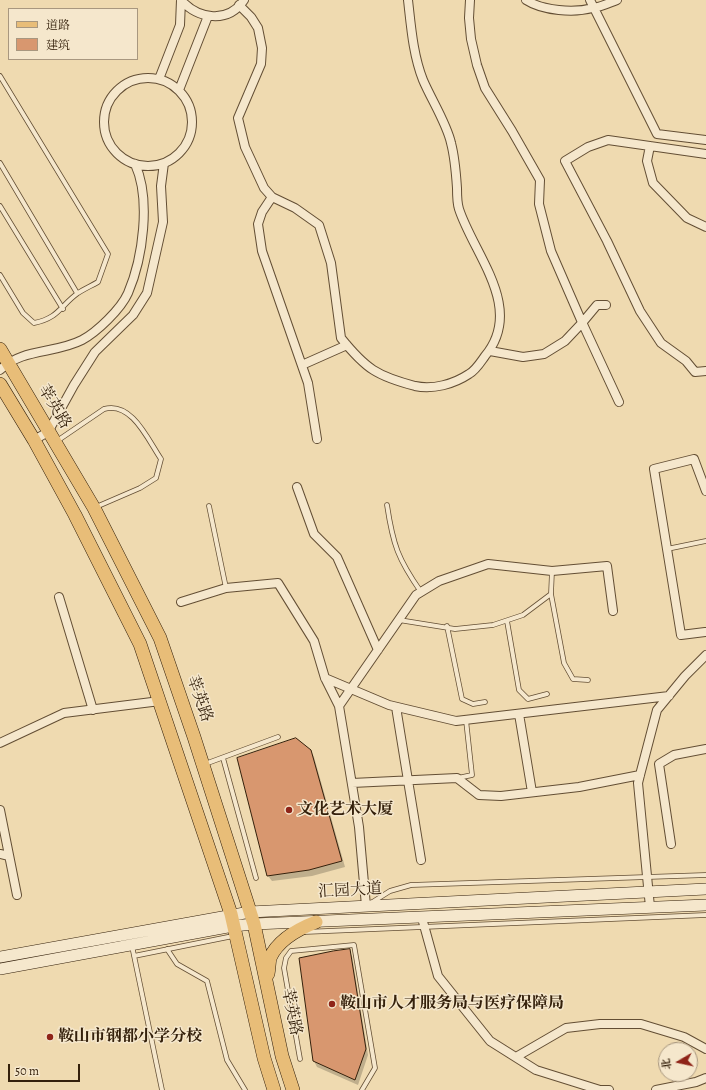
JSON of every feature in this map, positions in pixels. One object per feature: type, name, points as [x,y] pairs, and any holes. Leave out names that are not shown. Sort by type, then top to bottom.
[{"type":"main road","name":"莘英路","points":[[0,349],[4,366],[52,437],[94,508],[160,638],[203,765],[252,918],[282,1056],[291,1088]]},
{"type":"main road","points":[[0,384],[34,440],[75,515],[140,644],[233,925],[264,1058],[274,1090]]},
{"type":"main road","name":"汇园大道","points":[[0,969],[133,950],[233,925],[252,918],[366,906],[706,889]]},
{"type":"main road","name":"汇园大道","points":[[252,918],[316,922],[423,923],[650,907],[706,905]]},
{"type":"main road","points":[[267,982],[270,958],[283,941],[300,928],[316,922]]},
{"type":"main road","name":"汇园大道","points":[[0,957],[233,925]]},
{"type":"street","points":[[181,0],[193,11],[208,16],[221,16],[233,11],[242,2],[258,28],[262,48],[261,64],[238,118],[248,154],[264,188],[272,197],[295,208],[319,225],[331,263],[342,338],[347,345],[357,357],[374,372],[389,379],[423,388],[437,387],[460,380],[473,372],[495,344],[499,332],[499,305],[494,281],[458,208],[451,142],[423,78],[414,45],[408,0]]},
{"type":"street","points":[[159,79],[180,25],[181,0]]},
{"type":"street","points":[[470,0],[468,18],[477,66],[485,88],[540,180],[539,204],[551,251],[582,323],[619,402]]},
{"type":"street","points":[[526,0],[533,5],[566,10],[593,9],[617,0]]},
{"type":"street","points":[[590,0],[593,9],[658,134],[706,140]]},
{"type":"street","points":[[179,90],[208,16]]},
{"type":"street","points":[[138,78],[159,79],[167,82],[179,90],[188,102],[192,116],[191,131],[186,145],[176,156],[164,163],[145,166],[135,164],[122,158],[112,148],[105,134],[103,120],[106,106],[114,93],[125,83],[138,78]]},
{"type":"street","points":[[706,154],[608,140],[588,147],[565,161],[607,241],[640,311],[661,343],[686,362],[695,372],[706,371]]},
{"type":"street","points":[[650,146],[647,161],[653,183],[687,218],[706,227]]},
{"type":"street","points":[[34,440],[52,437],[74,385],[95,352],[133,315],[147,293],[163,222],[161,186],[164,163]]},
{"type":"street","points":[[4,366],[29,354],[51,350],[82,340],[106,322],[128,293],[142,242],[144,209],[141,177],[135,164]]},
{"type":"street","points":[[272,197],[262,212],[258,224],[262,251],[308,383],[317,439]]},
{"type":"street","points":[[490,351],[523,357],[534,357],[544,354],[565,340],[597,305],[606,305]]},
{"type":"street","points":[[302,365],[347,345]]},
{"type":"street","points":[[705,632],[681,635],[654,469],[694,459],[706,491]]},
{"type":"street","points":[[297,487],[314,534],[337,557],[378,650]]},
{"type":"street","points":[[339,706],[416,596],[439,581],[488,564],[552,571],[607,566],[613,611]]},
{"type":"street","points":[[181,602],[226,588],[278,584],[314,641],[325,678],[339,706],[359,827],[366,906]]},
{"type":"street","points":[[59,597],[93,710]]},
{"type":"street","points":[[650,907],[638,783],[657,710],[685,676],[706,656]]},
{"type":"street","points":[[325,678],[396,707],[456,721],[669,696]]},
{"type":"street","points":[[0,743],[64,713],[160,701]]},
{"type":"street","points":[[396,707],[421,860]]},
{"type":"street","points":[[519,714],[532,792]]},
{"type":"street","points":[[671,844],[659,764],[674,755],[706,749]]},
{"type":"street","points":[[352,783],[408,780],[429,781],[457,778],[479,795],[501,796],[578,787],[640,775]]},
{"type":"street","points":[[0,810],[17,896]]},
{"type":"street","points":[[0,854],[9,856]]},
{"type":"street","points":[[423,923],[438,976],[490,1041],[536,1070],[600,1090],[609,1090]]},
{"type":"street","points":[[516,1057],[566,1028],[600,1024],[641,1024],[684,1037],[706,1049]]},
{"type":"street","points":[[656,1090],[696,1082],[706,1078]]},
{"type":"lane","points":[[0,76],[108,254],[98,282],[77,293],[62,309],[47,320],[34,323],[23,314],[0,275]]},
{"type":"lane","points":[[0,163],[77,293]]},
{"type":"lane","points":[[0,206],[62,309]]},
{"type":"lane","points":[[52,437],[104,409],[113,407],[123,409],[138,425],[161,459],[156,478],[140,488],[94,508]]},
{"type":"lane","points":[[387,505],[395,545],[404,567],[422,592]]},
{"type":"lane","points":[[208,506],[226,588]]},
{"type":"lane","points":[[667,549],[706,541]]},
{"type":"lane","points":[[552,571],[551,594],[564,663],[573,679],[588,680]]},
{"type":"lane","points":[[399,620],[447,626],[455,629],[493,625],[523,615],[551,594]]},
{"type":"lane","points":[[507,621],[519,690],[528,698],[547,694]]},
{"type":"lane","points":[[447,626],[462,699],[473,704],[485,702]]},
{"type":"lane","points":[[457,778],[472,775],[466,720]]},
{"type":"lane","points":[[203,765],[278,736]]},
{"type":"lane","points":[[223,758],[256,878]]},
{"type":"lane","points":[[366,906],[390,891],[411,885],[706,875]]},
{"type":"lane","points":[[294,933],[423,923],[706,915]]},
{"type":"lane","points":[[162,1090],[133,950],[167,949],[233,925]]},
{"type":"lane","points":[[300,1059],[284,968],[286,958],[291,951],[354,945],[375,1068],[362,1090]]},
{"type":"lane","points":[[167,949],[177,964],[207,981],[227,1060],[245,1090]]},
{"type":"building","name":"文化艺术大厦","points":[[296,738],[311,750],[342,861],[309,870],[267,876],[237,758]]},
{"type":"building","name":"鞍山市人才服务局与医疗保障局","points":[[350,949],[366,1049],[355,1080],[313,1061],[299,958]]},
{"type":"place","name":"文化艺术大厦","points":[[289,810]]},
{"type":"place","name":"鞍山市人才服务局与医疗保障局","points":[[332,1004]]},
{"type":"place","name":"鞍山市钢都小学分校","points":[[50,1037]]}]
